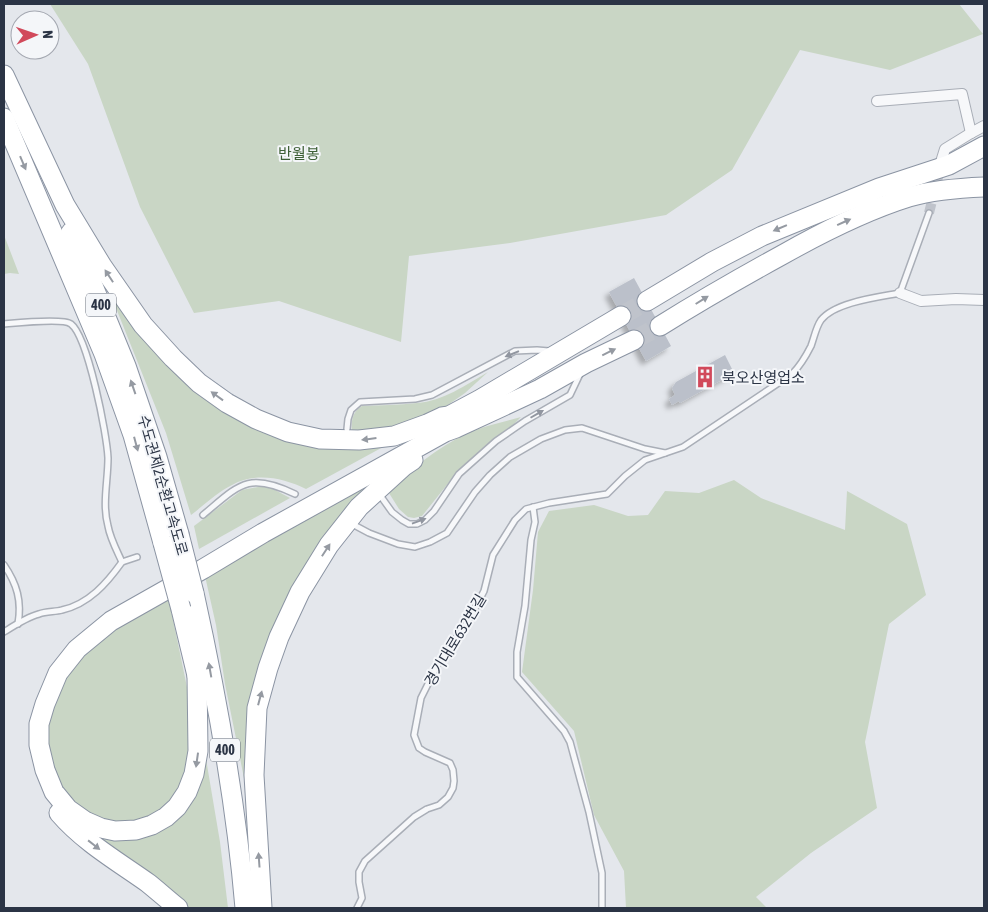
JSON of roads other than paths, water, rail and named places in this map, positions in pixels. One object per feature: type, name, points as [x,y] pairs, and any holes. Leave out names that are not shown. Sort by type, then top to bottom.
[{"type":"highway","points":[[4,75],[65,205],[102,266],[142,324],[198,383],[227,404],[256,419],[288,432],[320,440],[358,440],[394,436],[442,417],[452,422]]},
{"type":"highway","name":"수도권제2순환고속도로","points":[[4,84],[71,232],[126,366],[157,457],[181,609],[219,782],[236,908]]},
{"type":"highway","name":"수도권제2순환고속도로","points":[[4,118],[104,354],[171,538],[194,593],[224,746],[240,854],[245,908]]},
{"type":"highway","points":[[647,301],[712,262],[762,236],[904,179],[949,165],[984,146]]},
{"type":"highway","points":[[858,197],[922,182],[945,179],[984,178]]},
{"type":"highway","points":[[660,326],[726,286],[841,223],[925,193],[984,187]]},
{"type":"highway","points":[[887,205],[905,200],[948,195],[984,198]]},
{"type":"highway","points":[[197,676],[198,752],[194,774],[187,792],[177,807],[166,817],[152,825],[136,830],[115,831],[101,828],[85,821],[68,809],[54,792],[45,770],[39,745],[39,724],[58,673],[77,649],[111,621],[445,432],[452,422],[479,400],[621,316]]},
{"type":"highway","points":[[178,908],[80,834],[52,804],[32,766],[30,727],[36,702],[46,677],[70,642],[110,610],[201,557],[444,422],[452,422],[540,390],[586,363],[634,340]]},
{"type":"highway","points":[[262,908],[254,775],[257,708],[268,668],[280,636],[300,592],[329,546],[359,507],[404,466],[448,436],[452,422]]},
{"type":"street","points":[[878,101],[962,94],[971,133]]},
{"type":"street","points":[[941,162],[945,149],[984,126]]},
{"type":"street","points":[[900,293],[921,301],[984,300]]},
{"type":"lane","points":[[602,908],[602,873],[589,812],[570,742],[564,731],[517,677],[517,652],[525,606],[534,522],[533,507],[607,494],[645,460],[682,448],[792,374],[807,353],[821,321],[832,312],[849,304],[900,293],[929,214]]},
{"type":"lane","points":[[4,324],[59,320],[71,324],[77,332],[87,354],[103,421],[108,456],[108,480],[105,500],[108,526],[122,562]]},
{"type":"lane","points":[[347,429],[351,410],[360,402],[415,399],[432,395],[515,351],[537,350],[560,353]]},
{"type":"lane","points":[[382,498],[397,516],[409,524],[417,524],[425,520],[434,511],[459,474],[496,441],[525,421],[570,395],[586,363]]},
{"type":"lane","points":[[354,525],[369,534],[398,544],[415,546],[430,542],[447,532],[475,492],[510,457],[541,439],[565,430],[582,428],[666,454]]},
{"type":"lane","points":[[202,515],[237,487],[252,482],[279,486],[295,494]]},
{"type":"lane","name":"경기대로632번길","points":[[357,908],[362,898],[359,872],[365,861],[414,817],[427,809],[439,805],[448,797],[453,788],[453,770],[450,763],[419,748],[414,736],[421,698],[438,664],[469,620],[484,591],[493,555],[515,520],[526,509],[533,507]]},
{"type":"lane","points":[[4,632],[39,614],[64,610],[94,595],[122,562],[137,557]]},
{"type":"lane","points":[[4,565],[12,577],[19,599],[20,612],[18,624]]},
{"type":"tunnel","points":[[929,213],[941,165]]},
{"type":"tunnel","points":[[621,316],[647,301]]},
{"type":"tunnel","points":[[634,340],[660,326]]},
{"type":"place","name":"북오산영업소","points":[[705,377]]},
{"type":"park label","name":"반월봉","points":[[299,153]]}]
